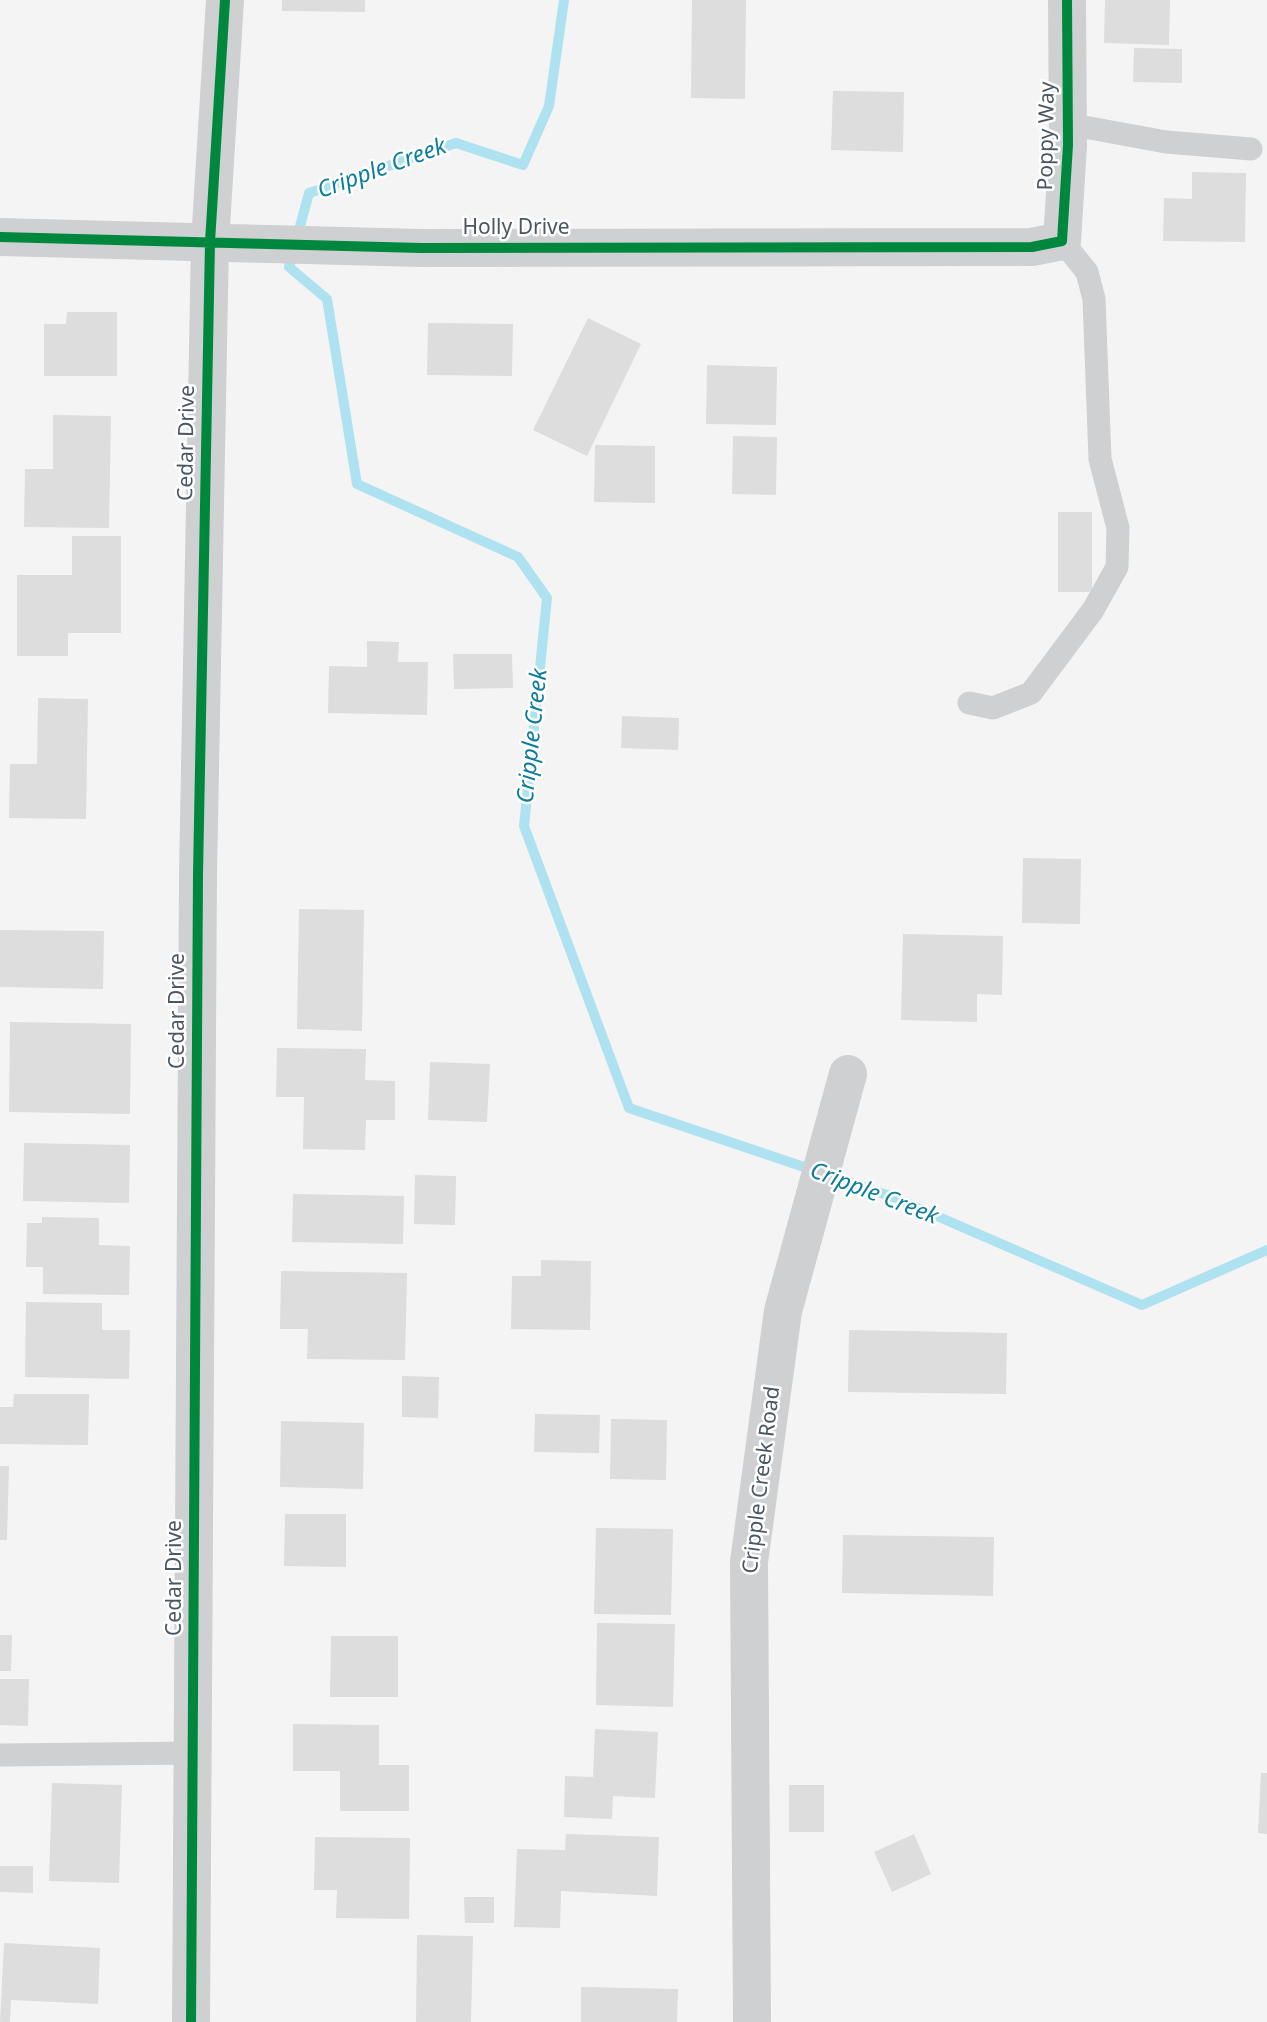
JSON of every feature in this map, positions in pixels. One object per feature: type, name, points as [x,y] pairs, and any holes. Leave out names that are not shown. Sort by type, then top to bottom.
[{"type":"street","name":"Cedar Drive","points":[[191,2022],[198,874],[210,242],[225,0]]},
{"type":"street","name":"Poppy Way","points":[[1047,244],[1068,124],[1067,0]]},
{"type":"street","name":"Holly Drive","points":[[0,237],[351,247],[1047,244]]},
{"type":"street","name":"Cripple Creek Road","points":[[752,2022],[749,1562],[783,1311],[848,1074]]},
{"type":"lane","points":[[1068,124],[1166,142],[1251,149]]},
{"type":"lane","points":[[969,703],[993,708],[1031,693],[1093,610],[1117,567],[1118,528],[1100,459],[1094,299],[1087,272],[1047,244]]},
{"type":"lane","points":[[0,1755],[193,1753]]},
{"type":"building","points":[[282,0],[365,0],[365,12],[282,11]]},
{"type":"building","points":[[692,0],[746,0],[745,99],[691,98]]},
{"type":"building","points":[[1105,0],[1170,0],[1169,45],[1104,43]]},
{"type":"building","points":[[1134,48],[1182,49],[1182,83],[1133,82]]},
{"type":"building","points":[[833,91],[904,92],[903,152],[831,150]]},
{"type":"building","points":[[1192,172],[1246,173],[1245,242],[1163,241],[1164,198],[1192,199]]},
{"type":"building","points":[[67,312],[117,312],[117,376],[44,376],[44,324],[66,324]]},
{"type":"building","points":[[588,318],[641,344],[587,456],[533,430]]},
{"type":"building","points":[[428,323],[513,324],[512,376],[427,375]]},
{"type":"building","points":[[707,365],[777,367],[776,425],[706,424]]},
{"type":"building","points":[[53,415],[111,416],[109,528],[24,527],[25,469],[53,469]]},
{"type":"building","points":[[733,436],[777,437],[776,495],[732,494]]},
{"type":"building","points":[[595,445],[655,446],[655,503],[594,502]]},
{"type":"building","points":[[1058,512],[1092,512],[1092,592],[1058,592]]},
{"type":"building","points":[[72,536],[121,536],[121,633],[68,633],[68,656],[17,656],[17,575],[72,575]]},
{"type":"building","points":[[367,641],[399,642],[398,662],[428,662],[427,715],[328,713],[329,666],[367,667]]},
{"type":"building","points":[[453,654],[512,654],[513,688],[454,689]]},
{"type":"building","points":[[38,698],[88,699],[86,819],[9,818],[10,764],[37,764]]},
{"type":"building","points":[[622,716],[679,718],[678,750],[621,748]]},
{"type":"building","points":[[1023,858],[1081,859],[1080,924],[1022,923]]},
{"type":"building","points":[[299,909],[364,910],[362,1031],[297,1029]]},
{"type":"building","points":[[0,930],[104,931],[103,989],[0,987]]},
{"type":"building","points":[[903,934],[1003,936],[1002,995],[977,994],[977,1022],[901,1020]]},
{"type":"building","points":[[10,1022],[131,1024],[130,1114],[9,1112]]},
{"type":"building","points":[[277,1048],[366,1049],[365,1080],[395,1081],[395,1120],[366,1120],[365,1150],[303,1149],[304,1097],[276,1097]]},
{"type":"building","points":[[430,1062],[490,1064],[487,1122],[428,1120]]},
{"type":"building","points":[[24,1143],[130,1145],[129,1203],[23,1201]]},
{"type":"building","points":[[415,1175],[456,1176],[455,1225],[414,1224]]},
{"type":"building","points":[[293,1194],[404,1196],[403,1244],[292,1242]]},
{"type":"building","points":[[42,1217],[99,1218],[99,1245],[130,1246],[129,1295],[43,1294],[43,1267],[26,1267],[27,1223],[42,1223]]},
{"type":"building","points":[[541,1260],[591,1261],[590,1330],[511,1329],[512,1276],[541,1276]]},
{"type":"building","points":[[281,1271],[407,1273],[405,1360],[307,1359],[308,1329],[280,1329]]},
{"type":"building","points":[[26,1302],[102,1303],[102,1330],[130,1330],[129,1379],[25,1377]]},
{"type":"building","points":[[849,1330],[1007,1333],[1006,1394],[848,1392]]},
{"type":"building","points":[[402,1376],[439,1377],[438,1418],[402,1417]]},
{"type":"building","points":[[14,1394],[89,1394],[88,1445],[0,1444],[0,1407],[13,1407]]},
{"type":"building","points":[[535,1414],[600,1415],[599,1453],[534,1452]]},
{"type":"building","points":[[611,1419],[667,1420],[666,1480],[610,1479]]},
{"type":"building","points":[[281,1421],[364,1423],[363,1489],[280,1487]]},
{"type":"building","points":[[0,1466],[9,1466],[7,1540],[0,1540]]},
{"type":"building","points":[[285,1514],[346,1514],[346,1567],[284,1566]]},
{"type":"building","points":[[596,1528],[673,1529],[671,1615],[594,1614]]},
{"type":"building","points":[[843,1535],[994,1537],[993,1596],[842,1593]]},
{"type":"building","points":[[597,1623],[675,1624],[673,1707],[596,1705]]},
{"type":"building","points":[[0,1635],[12,1635],[11,1671],[0,1671]]},
{"type":"building","points":[[331,1636],[398,1636],[398,1697],[330,1697]]},
{"type":"building","points":[[0,1679],[29,1679],[28,1726],[0,1725]]},
{"type":"building","points":[[293,1724],[379,1725],[379,1765],[409,1765],[409,1811],[340,1811],[340,1771],[293,1771]]},
{"type":"building","points":[[595,1729],[658,1732],[655,1798],[613,1796],[612,1819],[564,1817],[565,1776],[593,1777]]},
{"type":"building","points":[[1261,1773],[1267,1773],[1267,1834],[1258,1833]]},
{"type":"building","points":[[52,1783],[122,1785],[119,1883],[49,1881]]},
{"type":"building","points":[[789,1785],[824,1785],[824,1832],[789,1832]]},
{"type":"building","points":[[566,1834],[659,1837],[657,1896],[561,1891],[560,1928],[514,1927],[517,1849],[565,1850]]},
{"type":"building","points":[[914,1834],[931,1874],[892,1892],[874,1852]]},
{"type":"building","points":[[315,1837],[410,1838],[409,1919],[336,1918],[337,1890],[314,1890]]},
{"type":"building","points":[[0,1866],[33,1866],[33,1893],[0,1892]]},
{"type":"building","points":[[464,1897],[494,1897],[494,1923],[465,1923]]},
{"type":"building","points":[[417,1935],[473,1936],[471,2022],[416,2022]]},
{"type":"building","points":[[4,1943],[100,1948],[98,2004],[11,2000],[10,2022],[0,2022]]},
{"type":"building","points":[[581,1987],[678,1989],[677,2022],[581,2022]]},
{"type":"waterway","name":"Cripple Creek","points":[[564,0],[549,106],[523,165],[456,143],[309,193],[289,267],[327,299],[357,484],[518,557],[547,598],[524,826],[629,1108],[893,1197],[1142,1305],[1267,1250]]},
{"type":"cycle path","points":[[191,2022],[198,874],[210,242],[225,0]]},
{"type":"cycle path","points":[[0,237],[421,248],[1032,247],[1062,241],[1068,145],[1067,0]]}]
